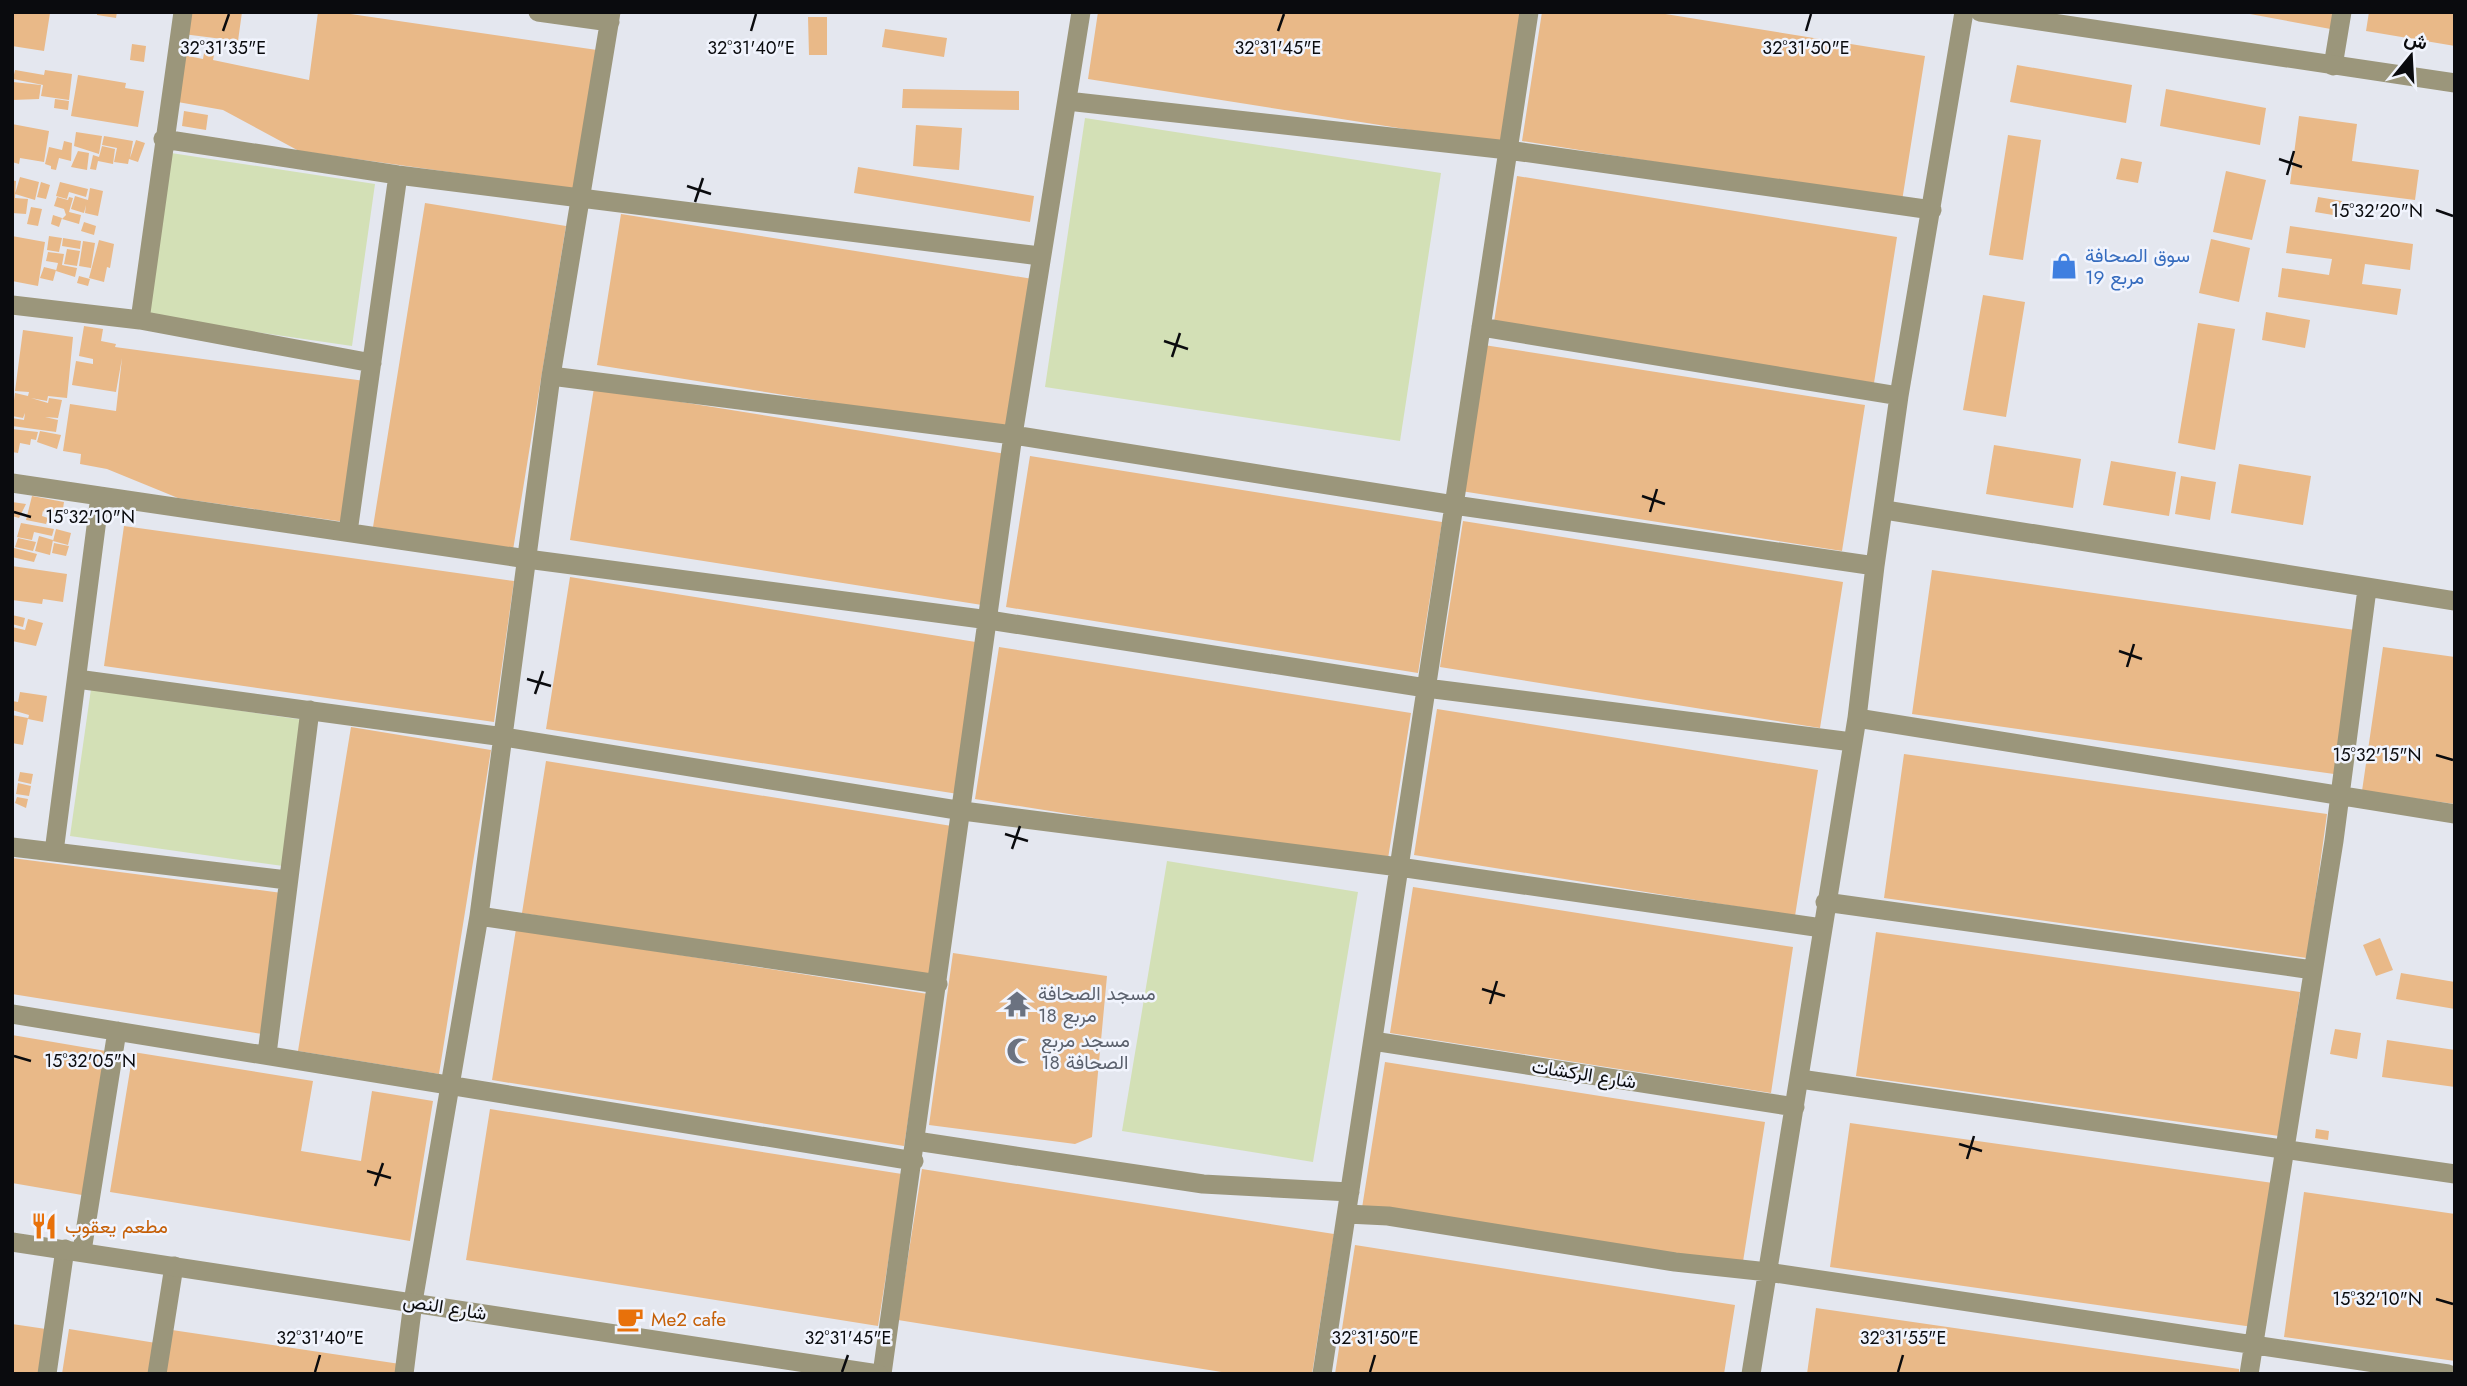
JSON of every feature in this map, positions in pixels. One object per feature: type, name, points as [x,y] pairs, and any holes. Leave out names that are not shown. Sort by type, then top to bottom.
[{"type":"street","points":[[140,320],[163,139],[183,12]]},
{"type":"street","points":[[404,1374],[413,1302],[479,916],[551,376],[611,17],[538,12]]},
{"type":"street","points":[[880,1374],[914,1161],[1013,435],[1081,12]]},
{"type":"street","points":[[1322,1374],[1529,12]]},
{"type":"street","points":[[1751,1374],[1800,1079],[1825,902],[1857,718],[1899,396],[1964,12]]},
{"type":"street","points":[[1980,12],[2032,17],[2455,83]]},
{"type":"street","points":[[2333,66],[2342,12]]},
{"type":"street","points":[[1067,101],[1508,150],[1932,210]]},
{"type":"street","points":[[163,139],[398,175],[1041,256]]},
{"type":"street","points":[[348,532],[398,175]]},
{"type":"street","points":[[12,305],[140,320],[372,363]]},
{"type":"street","points":[[1481,327],[1899,396]]},
{"type":"street","points":[[551,376],[1013,435],[1454,505],[1875,566]]},
{"type":"street","points":[[12,483],[527,559],[989,620],[1426,688],[1852,742]]},
{"type":"street","points":[[54,852],[100,496]]},
{"type":"street","points":[[1885,510],[2455,601]]},
{"type":"street","points":[[2249,1374],[2340,794],[2367,589]]},
{"type":"street","points":[[77,679],[504,737],[962,811],[1399,867],[1822,928]]},
{"type":"street","points":[[267,1054],[310,710]]},
{"type":"street","points":[[1857,718],[2455,814]]},
{"type":"street","points":[[12,847],[287,880]]},
{"type":"street","points":[[1825,902],[2313,970]]},
{"type":"street","points":[[479,916],[938,984]]},
{"type":"street","points":[[12,1014],[450,1083],[914,1161]]},
{"type":"street","points":[[47,1374],[117,1031]]},
{"type":"street","name":"شارع الركشات","points":[[1373,1041],[1795,1107]]},
{"type":"street","points":[[1800,1079],[2455,1174]]},
{"type":"street","points":[[916,1141],[1203,1184],[1350,1192]]},
{"type":"street","points":[[1346,1213],[1388,1216],[1675,1262],[1768,1272],[2448,1374]]},
{"type":"street","name":"شارع النص","points":[[12,1242],[880,1374]]},
{"type":"street","points":[[157,1374],[174,1266]]},
{"type":"green space","points":[[1085,118],[1441,173],[1400,441],[1045,387]]},
{"type":"green space","points":[[171,153],[375,184],[352,346],[147,316]]},
{"type":"green space","points":[[91,689],[304,720],[283,866],[70,836]]},
{"type":"green space","points":[[1167,861],[1358,892],[1313,1162],[1122,1131]]},
{"type":"building","points":[[12,12],[50,13],[44,51],[12,46]]},
{"type":"building","points":[[97,12],[117,12],[116,18],[97,15]]},
{"type":"building","points":[[186,12],[242,12],[238,41],[183,34]]},
{"type":"building","points":[[318,12],[337,12],[597,50],[577,190],[299,151],[223,110],[172,101],[183,55],[203,59],[204,53],[214,55],[213,60],[309,80]]},
{"type":"building","points":[[1098,12],[1521,12],[1500,144],[1088,79]]},
{"type":"building","points":[[1542,12],[1653,12],[1925,56],[1902,201],[1522,141]]},
{"type":"building","points":[[2239,12],[2339,12],[2336,30]]},
{"type":"building","points":[[2369,12],[2455,12],[2455,46],[2366,31]]},
{"type":"building","points":[[808,17],[827,17],[827,55],[809,55]]},
{"type":"building","points":[[885,29],[947,38],[944,57],[882,47]]},
{"type":"building","points":[[132,44],[146,46],[144,62],[130,60]]},
{"type":"building","points":[[2017,65],[2132,85],[2126,123],[2010,102]]},
{"type":"building","points":[[15,70],[44,75],[45,70],[72,74],[69,100],[41,96],[43,85],[13,79]]},
{"type":"building","points":[[78,75],[126,83],[125,88],[144,91],[138,127],[71,116]]},
{"type":"building","points":[[13,82],[41,85],[39,99],[12,100]]},
{"type":"building","points":[[903,89],[1019,91],[1019,110],[902,108]]},
{"type":"building","points":[[2166,89],[2266,108],[2260,145],[2160,126]]},
{"type":"building","points":[[55,99],[69,101],[68,110],[54,108]]},
{"type":"building","points":[[184,111],[208,115],[206,130],[182,126]]},
{"type":"building","points":[[2299,116],[2357,124],[2352,161],[2419,170],[2415,200],[2290,184]]},
{"type":"building","points":[[12,124],[49,131],[44,162],[20,158],[19,164],[12,162]]},
{"type":"building","points":[[916,125],[962,128],[959,170],[913,166]]},
{"type":"building","points":[[76,132],[102,136],[99,154],[74,146]]},
{"type":"building","points":[[2008,135],[2041,140],[2023,260],[1989,255]]},
{"type":"building","points":[[104,136],[133,141],[130,158],[136,140],[145,143],[138,162],[129,159],[128,164],[114,162],[117,148],[102,145]]},
{"type":"building","points":[[64,141],[72,143],[71,161],[59,158],[56,170],[51,169],[51,166],[45,164],[49,147],[62,150]]},
{"type":"building","points":[[102,146],[115,149],[113,164],[98,161],[96,170],[90,169],[93,155],[99,157]]},
{"type":"building","points":[[78,151],[89,153],[87,170],[71,167]]},
{"type":"building","points":[[2121,158],[2142,162],[2138,183],[2116,179]]},
{"type":"building","points":[[858,167],[1034,196],[1030,222],[854,193]]},
{"type":"building","points":[[2226,171],[2266,180],[2252,240],[2213,232]]},
{"type":"building","points":[[1517,176],[1897,237],[1874,383],[1494,322]]},
{"type":"building","points":[[20,177],[39,182],[35,200],[15,194]]},
{"type":"building","points":[[12,180],[16,181],[15,198],[28,199],[26,214],[12,213]]},
{"type":"building","points":[[41,182],[50,185],[46,199],[37,197]]},
{"type":"building","points":[[60,182],[88,189],[86,197],[69,192],[67,199],[56,196]]},
{"type":"building","points":[[90,188],[103,191],[98,216],[85,213],[86,205],[84,213],[71,209],[75,196],[88,200]]},
{"type":"building","points":[[57,197],[68,200],[69,197],[73,198],[69,212],[81,215],[79,224],[62,219],[66,215],[64,209],[54,206]]},
{"type":"building","points":[[2318,197],[2342,201],[2339,216],[2315,212]]},
{"type":"building","points":[[425,203],[566,226],[513,550],[373,527]]},
{"type":"building","points":[[31,207],[42,209],[38,226],[27,224]]},
{"type":"building","points":[[621,214],[1033,279],[1009,431],[597,365]]},
{"type":"building","points":[[53,215],[62,218],[59,227],[51,224]]},
{"type":"building","points":[[84,222],[96,226],[94,235],[81,231]]},
{"type":"building","points":[[2290,226],[2413,244],[2410,270],[2365,264],[2362,284],[2401,289],[2397,315],[2278,297],[2282,268],[2329,275],[2332,259],[2286,253]]},
{"type":"building","points":[[12,236],[45,242],[38,286],[12,281]]},
{"type":"building","points":[[49,236],[62,238],[59,252],[47,250]]},
{"type":"building","points":[[63,238],[81,241],[80,249],[62,246]]},
{"type":"building","points":[[2211,239],[2250,248],[2239,302],[2199,293]]},
{"type":"building","points":[[99,240],[114,244],[110,268],[107,267],[104,282],[89,278]]},
{"type":"building","points":[[83,241],[95,243],[91,268],[79,266]]},
{"type":"building","points":[[67,249],[80,251],[77,266],[64,264]]},
{"type":"building","points":[[48,252],[64,254],[62,265],[77,268],[75,277],[56,271],[58,263],[46,261]]},
{"type":"building","points":[[44,267],[56,270],[53,281],[40,278]]},
{"type":"building","points":[[79,276],[90,279],[88,286],[77,283]]},
{"type":"building","points":[[1983,295],[2025,302],[2006,417],[1963,410]]},
{"type":"building","points":[[2266,312],[2310,320],[2305,348],[2262,340]]},
{"type":"building","points":[[2198,323],[2235,329],[2215,450],[2178,443]]},
{"type":"building","points":[[84,326],[103,329],[101,341],[116,344],[115,347],[365,381],[345,522],[178,498],[107,469],[80,464],[81,454],[63,451],[70,404],[116,411],[122,358],[116,392],[72,385],[76,361],[93,364],[93,359],[79,356]]},
{"type":"building","points":[[23,330],[73,337],[67,398],[48,396],[47,401],[31,398],[48,403],[49,398],[62,400],[58,418],[45,417],[58,420],[56,432],[12,426],[12,418],[24,420],[25,413],[23,418],[12,416],[15,393],[28,396],[29,392],[15,391]]},
{"type":"building","points":[[1484,345],[1865,405],[1842,551],[1461,491]]},
{"type":"building","points":[[594,388],[1006,454],[982,605],[570,540]]},
{"type":"building","points":[[12,429],[38,432],[36,440],[31,439],[30,445],[20,443],[18,453],[12,452]]},
{"type":"building","points":[[40,431],[61,435],[57,449],[37,442]]},
{"type":"building","points":[[1994,445],[2081,459],[2073,508],[1986,494]]},
{"type":"building","points":[[1030,456],[1442,522],[1418,673],[1006,607]]},
{"type":"building","points":[[2111,461],[2176,472],[2169,516],[2103,505]]},
{"type":"building","points":[[2239,464],[2311,476],[2303,525],[2231,513]]},
{"type":"building","points":[[2181,476],[2216,482],[2210,520],[2175,514]]},
{"type":"building","points":[[32,496],[64,502],[62,515],[45,514],[43,510],[42,516],[48,518],[46,524],[26,520]]},
{"type":"building","points":[[12,502],[26,504],[19,518],[12,516]]},
{"type":"building","points":[[1463,521],[1843,582],[1820,728],[1440,667]]},
{"type":"building","points":[[21,523],[54,529],[52,536],[34,532],[32,540],[17,537]]},
{"type":"building","points":[[124,526],[514,581],[494,722],[104,666]]},
{"type":"building","points":[[56,529],[71,533],[68,545],[53,541]]},
{"type":"building","points":[[39,536],[53,540],[50,555],[35,551]]},
{"type":"building","points":[[18,538],[36,542],[33,551],[15,547]]},
{"type":"building","points":[[54,543],[69,546],[66,556],[52,553]]},
{"type":"building","points":[[14,548],[37,554],[34,562],[12,557]]},
{"type":"building","points":[[12,566],[67,574],[63,602],[43,599],[42,604],[12,600]]},
{"type":"building","points":[[1932,570],[2355,630],[2334,774],[1912,714]]},
{"type":"building","points":[[570,577],[982,643],[958,794],[546,729]]},
{"type":"building","points":[[12,615],[25,618],[23,627],[12,624]]},
{"type":"building","points":[[28,619],[43,623],[36,646],[12,641],[12,627],[25,630]]},
{"type":"building","points":[[999,647],[1411,713],[1387,865],[975,799]]},
{"type":"building","points":[[2383,647],[2455,657],[2455,804],[2362,791]]},
{"type":"building","points":[[20,692],[47,696],[43,722],[28,719],[29,715],[12,710],[12,701],[18,702]]},
{"type":"building","points":[[1437,709],[1818,770],[1795,916],[1414,855]]},
{"type":"building","points":[[12,715],[28,718],[23,745],[12,743]]},
{"type":"building","points":[[351,727],[491,750],[439,1074],[298,1051]]},
{"type":"building","points":[[1904,754],[2327,814],[2307,958],[1884,898]]},
{"type":"building","points":[[546,761],[958,827],[934,979],[522,913]]},
{"type":"building","points":[[20,772],[33,774],[31,784],[18,781]]},
{"type":"building","points":[[18,783],[31,786],[29,796],[16,794]]},
{"type":"building","points":[[17,797],[28,799],[26,808],[15,803]]},
{"type":"building","points":[[12,858],[282,893],[262,1034],[12,994]]},
{"type":"building","points":[[1413,887],[1793,947],[1771,1093],[1390,1033]]},
{"type":"building","points":[[516,929],[928,994],[904,1146],[492,1080]]},
{"type":"building","points":[[1876,932],[2300,992],[2279,1136],[1856,1076]]},
{"type":"building","points":[[2380,938],[2393,970],[2376,976],[2363,945]]},
{"type":"building","name":"مسجد مربع 18 الصحافة","points":[[953,953],[1107,976],[1092,1137],[1075,1144],[929,1125]]},
{"type":"building","points":[[2401,973],[2455,982],[2455,1009],[2396,999]]},
{"type":"building","points":[[2335,1029],[2361,1033],[2357,1059],[2330,1054]]},
{"type":"building","points":[[12,1035],[106,1051],[82,1195],[12,1183]]},
{"type":"building","points":[[2387,1040],[2455,1050],[2455,1087],[2382,1077]]},
{"type":"building","points":[[133,1052],[313,1081],[301,1151],[361,1161],[372,1091],[433,1101],[410,1241],[110,1192]]},
{"type":"building","points":[[1385,1062],[1765,1122],[1742,1268],[1362,1208]]},
{"type":"building","points":[[490,1109],[902,1174],[878,1326],[466,1260]]},
{"type":"building","points":[[1850,1123],[2273,1183],[2253,1327],[1830,1267]]},
{"type":"building","points":[[2316,1129],[2329,1131],[2328,1140],[2315,1138]]},
{"type":"building","points":[[922,1169],[1334,1234],[1312,1374],[1234,1374],[898,1320]]},
{"type":"building","points":[[2304,1192],[2455,1214],[2455,1361],[2284,1337]]},
{"type":"building","points":[[1355,1245],[1735,1305],[1724,1374],[1335,1374]]},
{"type":"building","points":[[1816,1308],[2239,1369],[2239,1374],[1807,1374]]},
{"type":"building","points":[[12,1324],[46,1329],[39,1374],[12,1374]]},
{"type":"building","points":[[69,1329],[156,1343],[150,1374],[62,1374]]},
{"type":"building","points":[[172,1330],[400,1364],[399,1374],[165,1374]]},
{"type":"place","name":"سوق الصحافة مربع 19","points":[[2064,266]]},
{"type":"place","name":"مسجد الصحافة مربع 18","points":[[1017,1004]]},
{"type":"place","name":"مسجد مربع 18 الصحافة","points":[[1020,1051]]},
{"type":"place","name":"مطعم يعقوب","points":[[44,1226]]},
{"type":"place","name":"Me2 cafe","points":[[630,1319]]}]
